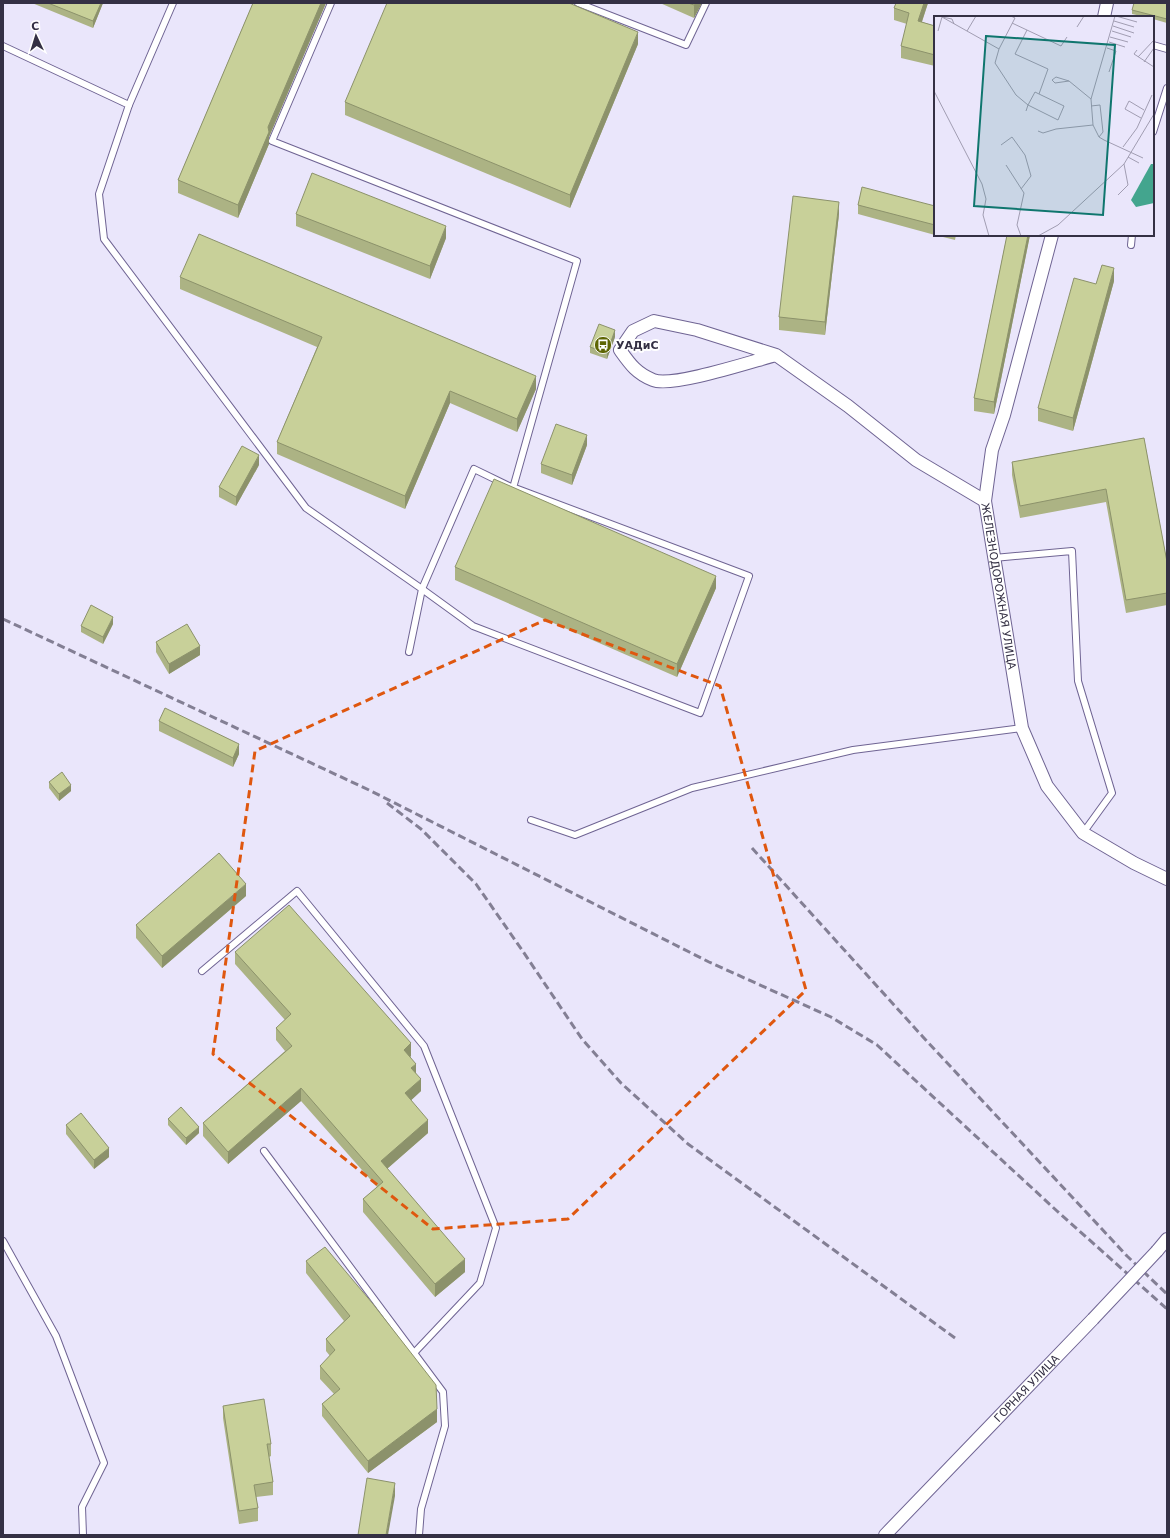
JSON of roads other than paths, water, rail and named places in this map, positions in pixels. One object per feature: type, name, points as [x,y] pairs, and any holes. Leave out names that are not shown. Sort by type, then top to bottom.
[{"type":"street","points":[[1104,16],[1107,3]]},
{"type":"street","name":"ЖЕЛЕЗНОДОРОЖНАЯ УЛИЦА","points":[[1052,236],[1004,415],[992,450],[985,501],[1022,728],[1047,786],[1083,833],[1134,863],[1167,879]]},
{"type":"street","points":[[776,355],[688,379],[655,381],[634,370],[620,350],[632,331],[654,321],[697,330],[776,355],[848,406],[916,460],[985,501]]},
{"type":"street","name":"ГОРНАЯ УЛИЦА","points":[[886,1535],[1093,1319],[1167,1239]]},
{"type":"lane","points":[[173,3],[129,105],[99,194],[104,239],[306,508],[422,589],[472,626],[700,713],[749,576],[513,488],[474,469],[422,589],[409,652]]},
{"type":"lane","points":[[331,3],[272,140],[577,261],[513,488]]},
{"type":"lane","points":[[578,3],[686,45],[706,3]]},
{"type":"lane","points":[[1154,45],[1167,49]]},
{"type":"lane","points":[[3,46],[129,105]]},
{"type":"lane","points":[[1154,129],[1167,88]]},
{"type":"lane","points":[[1131,245],[1132,236]]},
{"type":"lane","points":[[994,558],[1072,551],[1078,681],[1112,793],[1083,833]]},
{"type":"lane","points":[[531,820],[574,835],[692,788],[853,750],[1022,728]]},
{"type":"lane","points":[[202,971],[297,891],[424,1046],[496,1228],[480,1283],[414,1353]]},
{"type":"lane","points":[[264,1150],[443,1392],[445,1426],[421,1509],[419,1535]]},
{"type":"lane","points":[[3,1241],[56,1336],[104,1463],[82,1507],[83,1535]]},
{"type":"railway","points":[[3,619],[369,790],[709,962],[831,1017],[877,1045],[1057,1211],[1167,1309]]},
{"type":"railway","points":[[387,803],[421,829],[476,884],[582,1039],[621,1083],[688,1144],[955,1338]]},
{"type":"railway","points":[[752,848],[923,1037],[1127,1256],[1167,1294]]},
{"type":"place","name":"УАДиС","points":[[603,345]]}]
